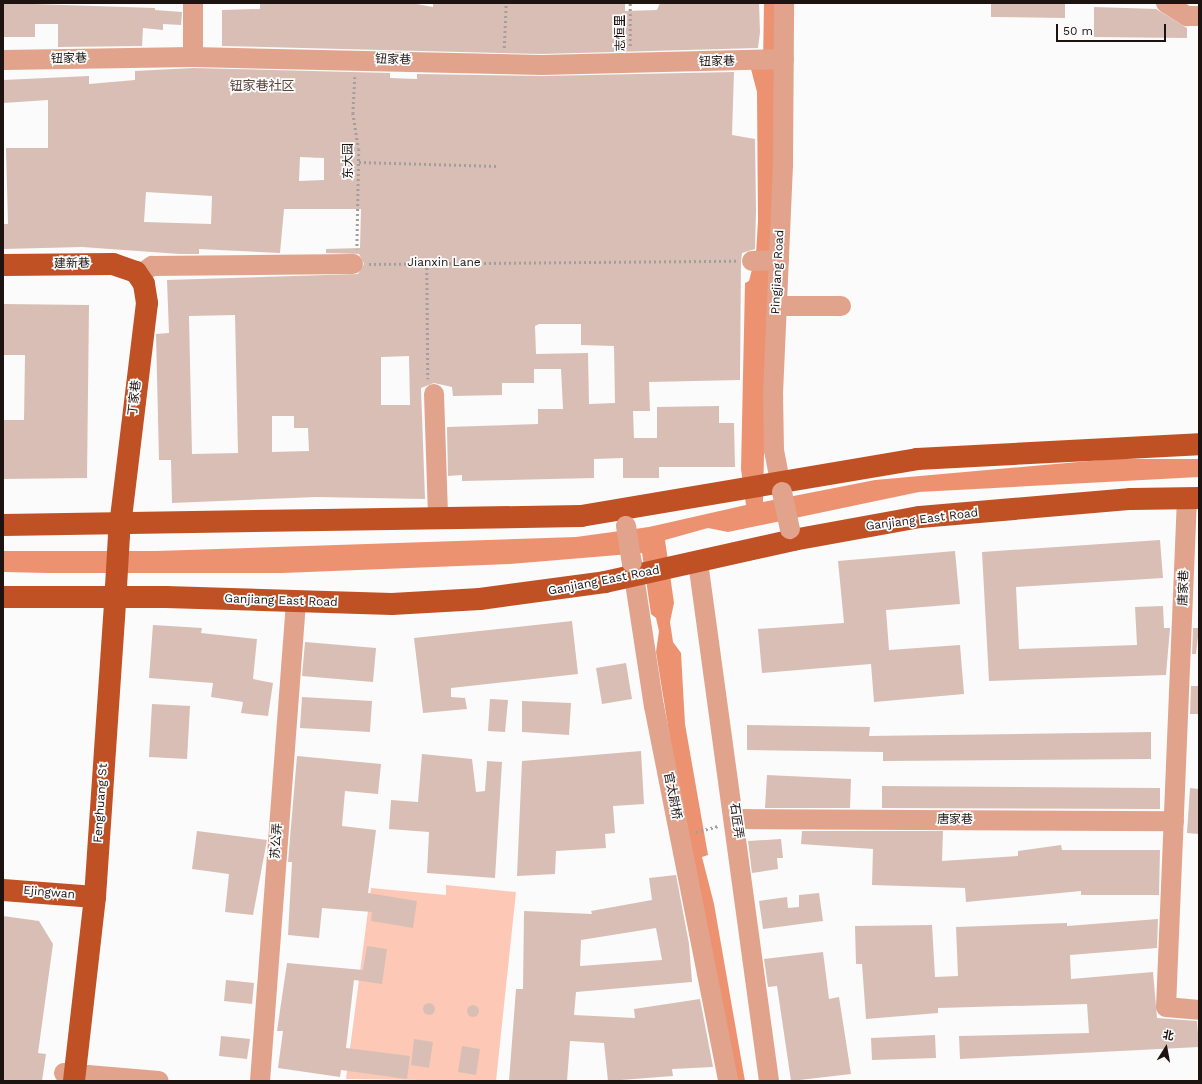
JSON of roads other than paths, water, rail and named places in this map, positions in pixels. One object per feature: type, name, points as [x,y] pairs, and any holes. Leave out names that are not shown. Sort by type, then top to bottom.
[{"type":"main road","name":"建新巷","points":[[3,265],[107,264],[139,275]]},
{"type":"main road","name":"丁家巷","points":[[119,529],[147,303],[139,275]]},
{"type":"main road","points":[[3,525],[119,529],[438,517],[581,516],[625,518],[738,490],[778,486],[917,459],[1199,444]]},
{"type":"main road","name":"Ganjiang East Road","points":[[3,597],[116,592],[296,602],[446,602],[529,595],[636,571],[691,563],[792,534],[920,518],[1124,500],[1193,498]]},
{"type":"main road","name":"Fenghuang St","points":[[69,1078],[90,897],[116,592],[119,529]]},
{"type":"main road","name":"Ejingwan","points":[[3,890],[90,897]]},
{"type":"street","points":[[193,3],[193,57]]},
{"type":"street","name":"Pingjiang Road","points":[[784,3],[781,59],[776,260],[777,306],[773,394],[774,450],[778,486],[792,534]]},
{"type":"street","points":[[1166,3],[1187,16],[1199,16]]},
{"type":"street","name":"钮家巷","points":[[3,60],[193,57],[356,59],[504,64],[630,64],[781,59]]},
{"type":"street","points":[[752,261],[776,260]]},
{"type":"street","points":[[139,275],[152,266],[353,264]]},
{"type":"street","points":[[777,306],[842,306]]},
{"type":"street","points":[[434,394],[438,517]]},
{"type":"street","name":"唐家巷","points":[[1193,498],[1174,821],[1166,1007],[1199,1010]]},
{"type":"street","name":"官太尉桥","points":[[625,518],[636,571],[654,706],[728,1081]]},
{"type":"street","name":"石匠弄","points":[[691,563],[736,820],[769,1081]]},
{"type":"street","name":"苏公弄","points":[[260,1081],[296,602]]},
{"type":"street","name":"唐家巷","points":[[736,820],[1174,821]]},
{"type":"street","points":[[69,1078],[159,1081]]},
{"type":"district","name":"钮家巷社区","points":[[262,86]]}]
